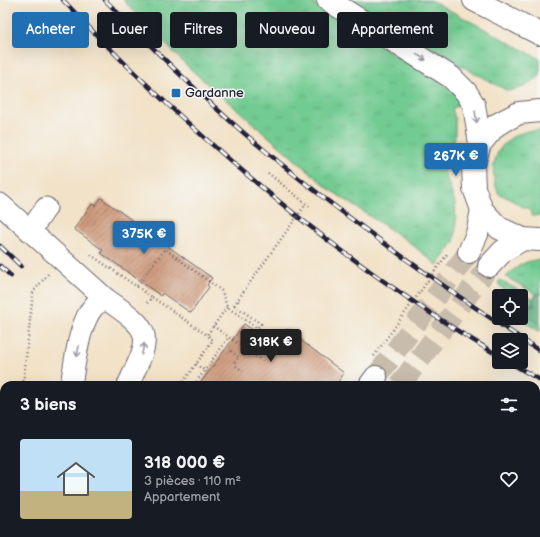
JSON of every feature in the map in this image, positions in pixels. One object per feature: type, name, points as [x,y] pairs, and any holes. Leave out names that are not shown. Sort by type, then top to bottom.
[{"type":"main road","points":[[328,0],[451,77],[466,92],[474,105],[480,144]]},
{"type":"main road","points":[[474,0],[540,34]]},
{"type":"main road","points":[[532,240],[499,228],[482,210],[474,188],[473,166],[480,144],[496,125],[519,113],[540,111]]},
{"type":"main road","points":[[459,252],[477,234],[482,210]]},
{"type":"main road","points":[[489,266],[503,251],[532,240]]},
{"type":"lane","points":[[0,204],[106,299],[136,320],[142,328],[145,337],[145,345],[130,381]]},
{"type":"lane","points":[[30,231],[46,208]]},
{"type":"lane","points":[[72,381],[80,336],[88,316],[95,305],[106,299]]},
{"type":"path","points":[[268,173],[310,207]]},
{"type":"path","points":[[137,286],[165,249],[222,291],[227,307],[257,328],[261,324],[234,306],[239,302],[306,204]]},
{"type":"path","points":[[373,373],[459,252]]},
{"type":"path","points":[[136,320],[152,297],[213,340],[184,381]]},
{"type":"path","points":[[207,335],[227,307]]},
{"type":"path","points":[[214,326],[263,361]]},
{"type":"path","points":[[198,381],[206,372],[229,337]]},
{"type":"path","points":[[231,350],[238,357],[235,365],[243,371]]},
{"type":"path","points":[[196,364],[206,372]]},
{"type":"green space","points":[[123,0],[308,0],[327,12],[245,12],[245,48],[329,48],[329,13],[337,18],[337,48],[385,48],[452,90],[463,102],[452,109],[455,118],[455,137],[444,171],[455,203],[456,228],[454,242],[437,265],[409,242],[329,189],[188,67],[162,40],[162,12],[135,12]]},
{"type":"green space","points":[[350,0],[431,0],[540,59],[540,76],[524,87],[508,91],[430,48],[448,48],[448,12],[370,12]]},
{"type":"green space","points":[[540,130],[540,215],[532,216],[529,209],[499,194],[493,175],[496,157],[506,142],[514,136],[524,132]]},
{"type":"green space","points":[[540,259],[540,293],[536,294],[506,277],[521,265],[529,261]]},
{"type":"green space","points":[[500,280],[516,289],[503,289],[498,283]]},
{"type":"green space","points":[[540,293],[540,325],[528,316],[528,311],[536,294]]},
{"type":"green space","points":[[528,296],[534,299],[528,311]]},
{"type":"green space","points":[[528,316],[540,325],[540,332],[528,324]]},
{"type":"building","points":[[101,198],[212,278],[207,285],[209,287],[191,313],[162,293],[161,296],[101,253],[103,250],[74,229],[92,204],[95,206]]},
{"type":"building","points":[[244,324],[275,345],[286,329],[344,373],[339,381],[202,381]]},
{"type":"tunnel","points":[[376,377],[469,252]]},
{"type":"tunnel","points":[[403,381],[489,266]]},
{"type":"railway","points":[[63,0],[103,42],[166,103],[262,188],[327,240],[394,289],[492,352]]},
{"type":"railway","points":[[105,0],[209,102],[280,163],[352,220],[426,274],[540,351]]},
{"type":"railway","points":[[0,246],[21,266]]},
{"type":"railway","points":[[0,266],[11,276]]},
{"type":"railway","points":[[521,369],[540,380]]},
{"type":"place","name":"Gardanne","points":[[176,93]]}]
